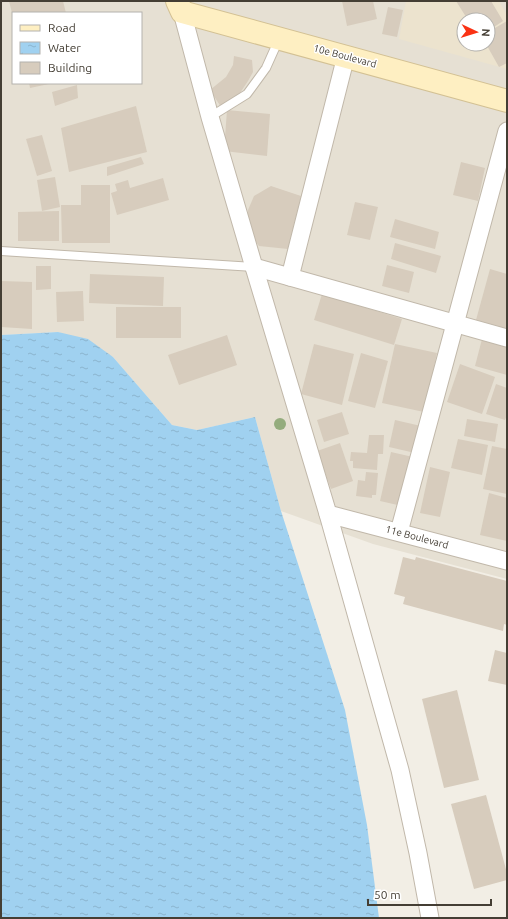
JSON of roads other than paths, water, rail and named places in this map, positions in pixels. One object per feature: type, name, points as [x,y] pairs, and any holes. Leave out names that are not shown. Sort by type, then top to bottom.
[{"type":"main road","name":"10e Boulevard","points":[[179,6],[280,39],[507,101]]},
{"type":"street","points":[[179,6],[210,117],[328,514],[400,770],[430,918]]},
{"type":"street","points":[[290,278],[346,56]]},
{"type":"street","points":[[399,532],[507,131]]},
{"type":"street","points":[[254,267],[507,338]]},
{"type":"street","name":"11e Boulevard","points":[[328,514],[507,561]]},
{"type":"lane","points":[[210,117],[248,94],[266,68],[280,39]]},
{"type":"lane","points":[[1,251],[254,267]]},
{"type":"water","points":[[58,332],[88,339],[113,357],[172,425],[197,430],[255,417],[281,511],[345,710],[367,825],[379,918],[1,918],[1,335]]}]
